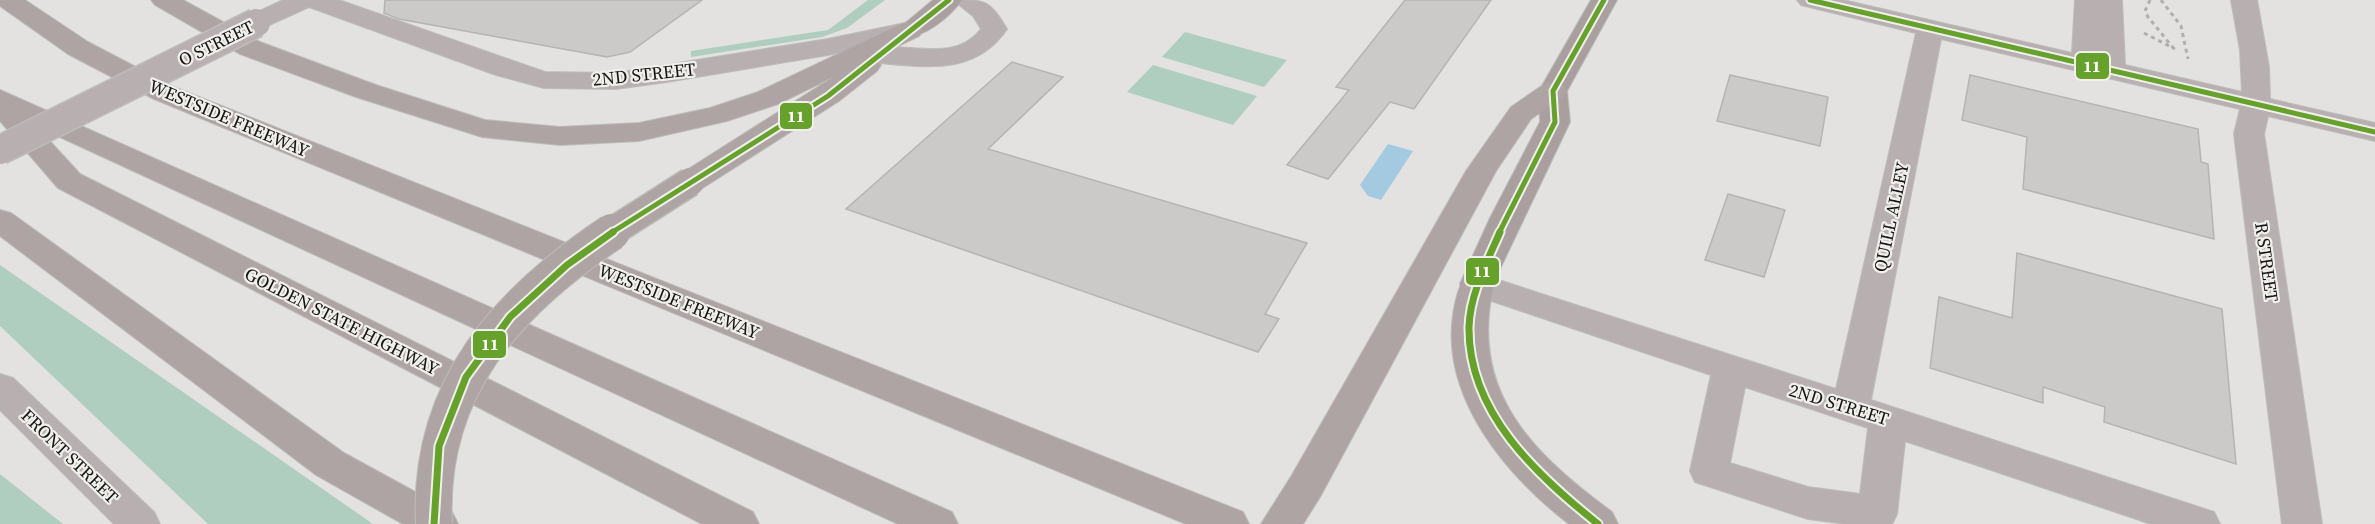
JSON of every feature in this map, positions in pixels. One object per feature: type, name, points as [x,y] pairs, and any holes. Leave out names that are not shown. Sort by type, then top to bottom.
[{"type":"highway","name":"WESTSIDE FREEWAY","points":[[8,0],[78,48],[164,93],[1229,524]]},
{"type":"highway","points":[[164,0],[250,48],[366,91],[482,128],[560,136],[639,132],[717,116],[768,98],[910,30]]},
{"type":"highway","points":[[436,524],[432,502],[441,440],[462,382],[496,331],[544,281],[591,245],[829,95],[910,30]]},
{"type":"highway","points":[[1281,524],[1306,486],[1481,171],[1521,113],[1553,91]]},
{"type":"highway","points":[[0,99],[938,524]]},
{"type":"highway","name":"GOLDEN STATE HIGHWAY","points":[[0,104],[69,181],[739,524]]},
{"type":"highway","points":[[0,220],[33,247],[330,464],[436,524]]},
{"type":"highway","points":[[1477,284],[1469,327],[1470,351],[1478,384],[1494,418],[1546,482],[1598,524]]},
{"type":"main road","points":[[910,30],[949,0]]},
{"type":"main road","points":[[1477,284],[1506,218],[1556,122],[1553,91],[1604,0]]},
{"type":"street","name":"O STREET","points":[[0,150],[303,0]]},
{"type":"street","name":"2ND STREET","points":[[315,0],[506,69],[544,80],[616,81],[828,47],[910,30]]},
{"type":"street","points":[[879,55],[937,58],[967,51],[982,43],[994,29],[983,11],[966,0]]},
{"type":"street","points":[[1810,0],[2375,132]]},
{"type":"street","points":[[2088,0],[2098,67]]},
{"type":"street","points":[[2098,67],[2109,0]]},
{"type":"street","name":"R STREET","points":[[2244,0],[2257,74],[2257,104],[2250,134],[2302,524]]},
{"type":"street","name":"QUILL ALLEY","points":[[1851,406],[1896,252],[1930,28]]},
{"type":"street","name":"2ND STREET","points":[[1477,284],[1730,369],[1851,406],[2200,524]]},
{"type":"street","points":[[1730,369],[1709,471],[1759,488],[1809,503],[1854,507],[1877,514],[1888,419]]},
{"type":"street","name":"FRONT STREET","points":[[0,388],[140,524]]},
{"type":"path","points":[[2150,0],[2145,11],[2147,17],[2175,49]]},
{"type":"path","points":[[2161,0],[2181,26],[2188,63]]},
{"type":"green space","points":[[868,0],[885,0],[847,28],[822,37],[691,57],[691,51],[828,30]]},
{"type":"green space","points":[[1185,32],[1287,60],[1264,87],[1162,57]]},
{"type":"green space","points":[[1153,65],[1257,96],[1233,125],[1127,92]]},
{"type":"green space","points":[[0,265],[373,524],[208,524],[0,326]]},
{"type":"green space","points":[[0,474],[63,524],[0,524]]},
{"type":"water","points":[[1388,144],[1413,151],[1381,200],[1368,196],[1360,185]]},
{"type":"building","points":[[385,0],[702,0],[630,52],[607,57],[399,19],[384,13]]},
{"type":"building","points":[[1405,0],[1491,0],[1414,109],[1390,102],[1328,179],[1287,165],[1349,90],[1336,87]]},
{"type":"building","points":[[1012,62],[1063,77],[988,149],[1307,243],[1265,314],[1279,319],[1258,352],[846,209]]},
{"type":"building","points":[[1730,75],[1828,97],[1820,146],[1717,121]]},
{"type":"building","points":[[1970,75],[2198,129],[2201,162],[2208,164],[2214,239],[2023,189],[2027,137],[1962,120]]},
{"type":"building","points":[[1728,194],[1785,210],[1764,277],[1705,260]]},
{"type":"building","points":[[2017,253],[2222,309],[2236,464],[2104,422],[2105,407],[2043,387],[2043,403],[1930,368],[1939,297],[2012,318]]},
{"type":"transit line","name":"11","points":[[434,524],[439,446],[466,377],[510,317],[567,265],[632,218],[828,96],[949,0]]},
{"type":"transit line","name":"11","points":[[1598,524],[1546,482],[1494,418],[1475,374],[1469,327],[1477,284],[1506,218],[1555,122],[1553,91],[1604,0]]},
{"type":"transit line","name":"11","points":[[1810,0],[2375,132]]}]
